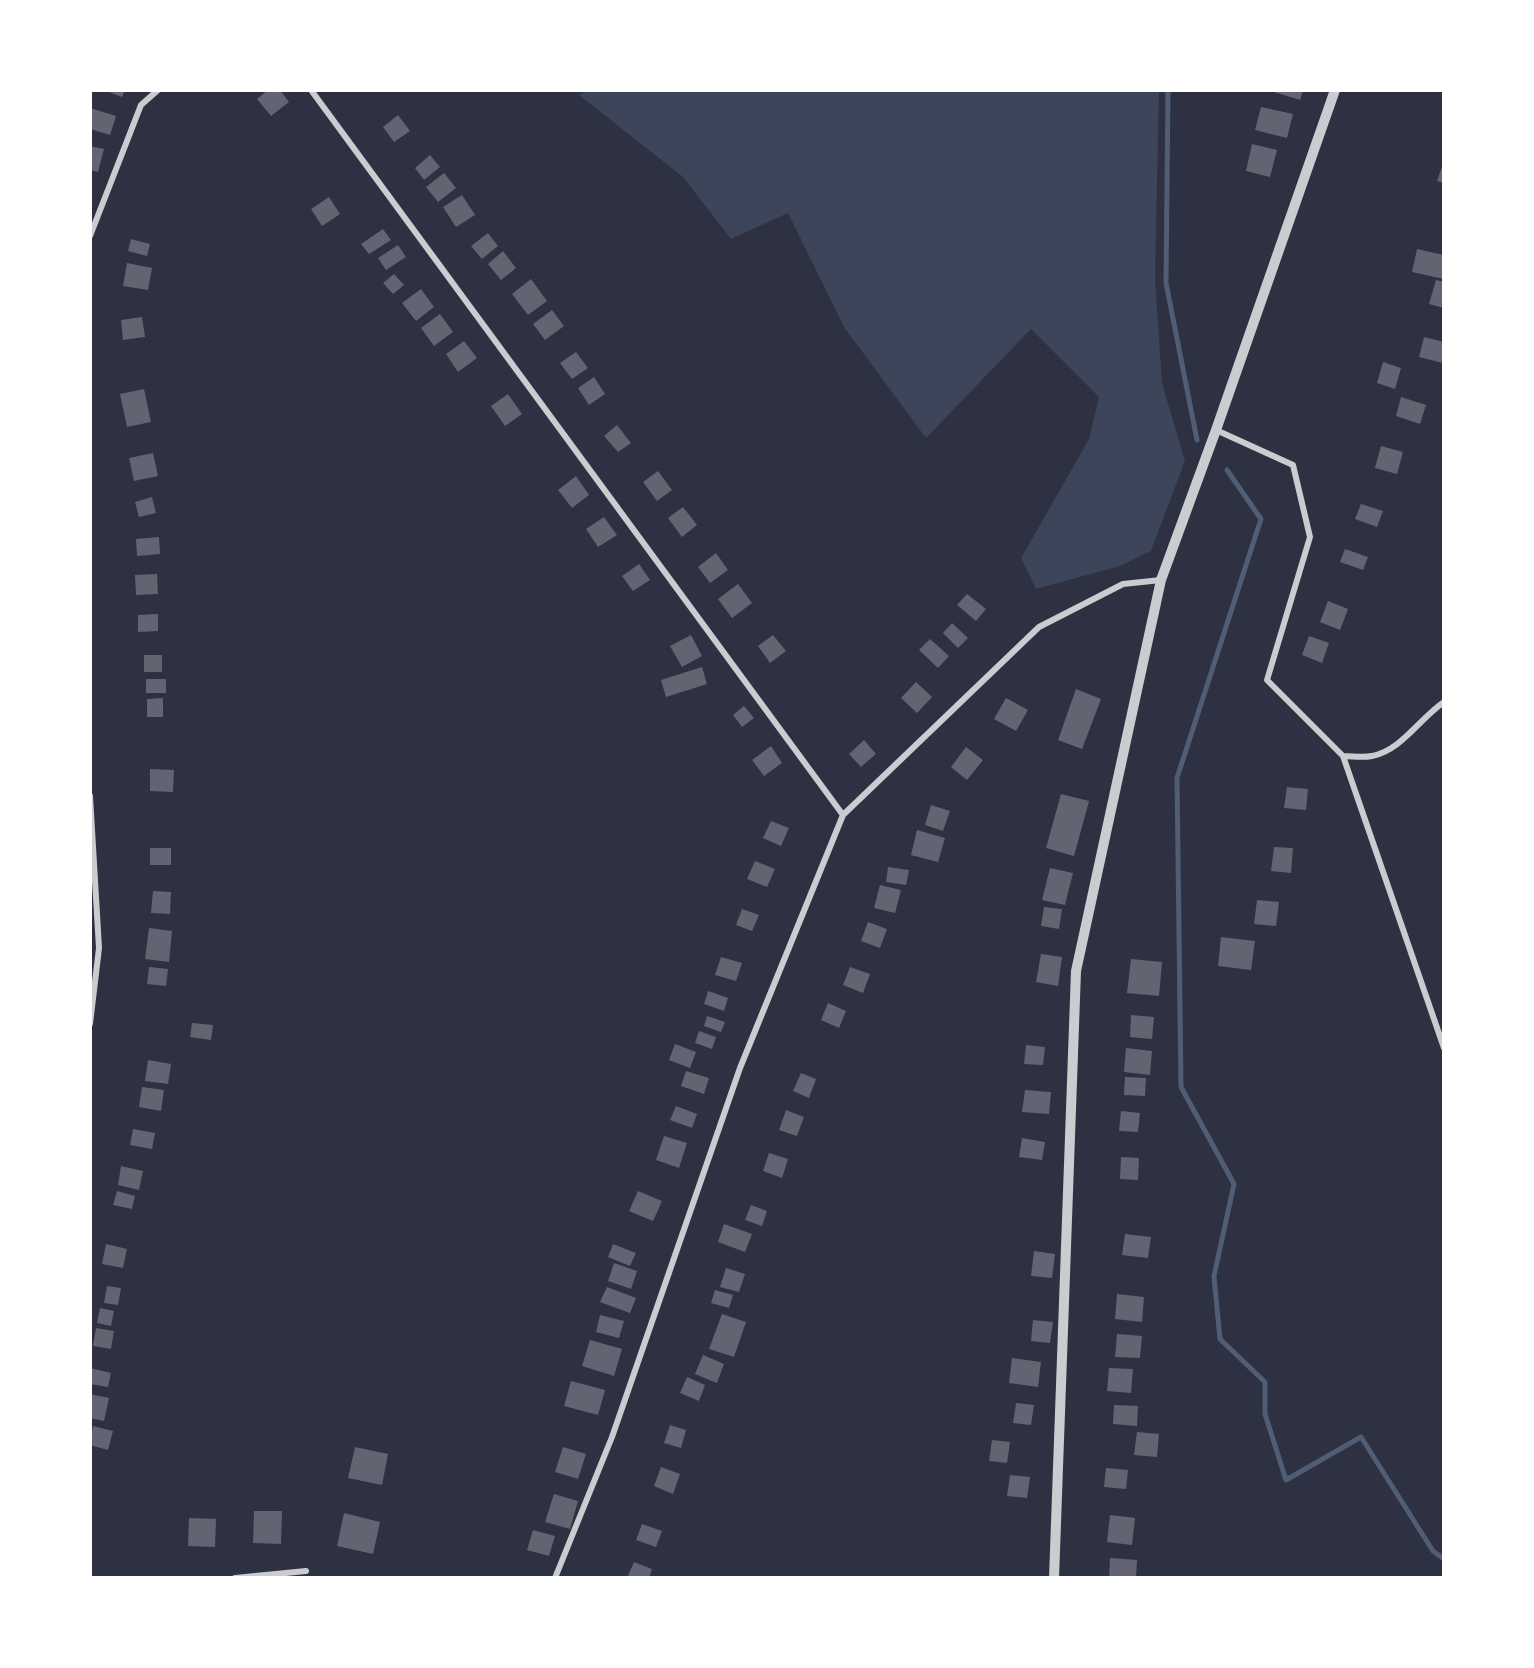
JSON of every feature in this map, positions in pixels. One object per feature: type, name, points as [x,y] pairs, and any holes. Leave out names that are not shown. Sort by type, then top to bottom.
[{"type":"street","points":[[90,236],[141,105],[158,90]]},
{"type":"street","points":[[310,90],[843,815]]},
{"type":"street","points":[[1054,1578],[1076,971],[1161,580],[1335,90]]},
{"type":"street","points":[[1216,430],[1293,465],[1310,537],[1267,680],[1343,756],[1444,1048]]},
{"type":"street","points":[[555,1578],[612,1437],[740,1068],[843,815],[1039,627],[1122,584],[1161,580]]},
{"type":"street","points":[[1343,756],[1362,758],[1384,753],[1444,702]]},
{"type":"street","points":[[90,796],[99,948],[90,1024]]},
{"type":"street","points":[[235,1578],[306,1571]]},
{"type":"shaded area","points":[[587,90],[1159,90],[1155,279],[1162,383],[1185,461],[1151,551],[1120,566],[1036,589],[1021,558],[1089,439],[1099,397],[1031,329],[926,438],[844,327],[788,213],[731,239],[683,177],[579,95]]},
{"type":"building","points":[[104,90],[125,90],[122,97]]},
{"type":"building","points":[[268,90],[280,90],[289,102],[271,116],[257,99]]},
{"type":"building","points":[[1275,90],[1303,90],[1300,100],[1274,92]]},
{"type":"building","points":[[1261,107],[1293,114],[1287,138],[1255,130]]},
{"type":"building","points":[[90,108],[116,116],[110,135],[90,129]]},
{"type":"building","points":[[398,115],[410,131],[394,142],[383,127]]},
{"type":"building","points":[[1252,144],[1277,150],[1270,177],[1246,171]]},
{"type":"building","points":[[90,146],[104,149],[98,172],[90,170]]},
{"type":"building","points":[[430,155],[440,167],[424,180],[415,168]]},
{"type":"building","points":[[1444,161],[1444,183],[1437,181]]},
{"type":"building","points":[[444,173],[456,188],[438,202],[426,187]]},
{"type":"building","points":[[462,195],[475,215],[456,227],[443,207]]},
{"type":"building","points":[[329,197],[340,214],[322,226],[311,209]]},
{"type":"building","points":[[383,229],[391,240],[369,254],[361,244]]},
{"type":"building","points":[[488,233],[498,246],[482,259],[471,246]]},
{"type":"building","points":[[131,239],[150,244],[147,256],[128,251]]},
{"type":"building","points":[[398,245],[406,257],[386,270],[378,258]]},
{"type":"building","points":[[1417,249],[1444,255],[1444,279],[1412,272]]},
{"type":"building","points":[[503,251],[516,268],[501,280],[488,264]]},
{"type":"building","points":[[127,263],[152,268],[148,290],[123,286]]},
{"type":"building","points":[[394,274],[404,285],[393,294],[383,283]]},
{"type":"building","points":[[531,279],[547,301],[528,315],[512,294]]},
{"type":"building","points":[[1436,280],[1444,282],[1444,308],[1429,304]]},
{"type":"building","points":[[421,289],[434,307],[416,321],[402,303]]},
{"type":"building","points":[[552,310],[564,326],[545,340],[533,324]]},
{"type":"building","points":[[440,314],[453,332],[434,346],[421,328]]},
{"type":"building","points":[[142,317],[145,337],[123,340],[121,320]]},
{"type":"building","points":[[1424,337],[1444,342],[1443,363],[1419,357]]},
{"type":"building","points":[[464,341],[477,358],[458,372],[446,354]]},
{"type":"building","points":[[576,352],[588,368],[572,379],[560,363]]},
{"type":"building","points":[[1383,362],[1401,368],[1395,389],[1377,383]]},
{"type":"building","points":[[594,377],[605,394],[589,405],[578,388]]},
{"type":"building","points":[[144,389],[151,422],[127,427],[120,394]]},
{"type":"building","points":[[508,394],[522,414],[505,426],[491,406]]},
{"type":"building","points":[[1401,397],[1426,405],[1420,424],[1396,416]]},
{"type":"building","points":[[617,425],[631,443],[618,452],[604,436]]},
{"type":"building","points":[[1381,446],[1403,452],[1397,474],[1375,468]]},
{"type":"building","points":[[153,453],[158,476],[134,481],[129,458]]},
{"type":"building","points":[[658,471],[672,490],[657,501],[643,482]]},
{"type":"building","points":[[576,476],[589,495],[572,508],[558,490]]},
{"type":"building","points":[[152,497],[156,513],[139,517],[135,502]]},
{"type":"building","points":[[1361,504],[1383,511],[1377,527],[1355,519]]},
{"type":"building","points":[[683,507],[697,525],[682,537],[668,518]]},
{"type":"building","points":[[604,517],[617,535],[598,547],[586,529]]},
{"type":"building","points":[[159,537],[160,554],[137,556],[136,539]]},
{"type":"building","points":[[1345,549],[1368,557],[1363,570],[1340,562]]},
{"type":"building","points":[[716,553],[728,570],[710,583],[698,567]]},
{"type":"building","points":[[639,564],[650,580],[633,591],[622,576]]},
{"type":"building","points":[[157,574],[158,594],[136,595],[135,575]]},
{"type":"building","points":[[738,584],[752,603],[732,618],[718,599]]},
{"type":"building","points":[[967,594],[986,609],[976,621],[957,605]]},
{"type":"building","points":[[1328,601],[1348,609],[1340,630],[1320,622]]},
{"type":"building","points":[[158,614],[158,631],[138,632],[138,615]]},
{"type":"building","points":[[952,623],[968,638],[958,648],[943,633]]},
{"type":"building","points":[[691,635],[702,656],[682,667],[670,646]]},
{"type":"building","points":[[773,635],[786,651],[770,663],[758,646]]},
{"type":"building","points":[[1309,636],[1329,643],[1322,663],[1302,655]]},
{"type":"building","points":[[930,639],[949,656],[938,668],[919,650]]},
{"type":"building","points":[[144,655],[162,655],[162,672],[144,672]]},
{"type":"building","points":[[702,667],[707,684],[666,697],[661,680]]},
{"type":"building","points":[[146,679],[166,679],[166,693],[146,693]]},
{"type":"building","points":[[916,682],[932,697],[917,713],[901,698]]},
{"type":"building","points":[[1076,689],[1101,699],[1082,749],[1058,740]]},
{"type":"building","points":[[163,698],[163,717],[147,717],[147,699]]},
{"type":"building","points":[[1006,698],[1028,710],[1016,731],[994,719]]},
{"type":"building","points":[[744,706],[754,718],[742,727],[733,715]]},
{"type":"building","points":[[864,740],[876,754],[861,767],[849,754]]},
{"type":"building","points":[[771,746],[782,763],[764,776],[752,760]]},
{"type":"building","points":[[966,747],[983,760],[967,780],[951,767]]},
{"type":"building","points":[[150,769],[174,770],[173,792],[150,791]]},
{"type":"building","points":[[1287,787],[1308,789],[1306,810],[1284,808]]},
{"type":"building","points":[[1061,794],[1089,801],[1074,856],[1046,848]]},
{"type":"building","points":[[931,805],[950,811],[943,831],[925,825]]},
{"type":"building","points":[[771,821],[789,828],[781,846],[763,838]]},
{"type":"building","points":[[917,830],[945,838],[938,862],[911,855]]},
{"type":"building","points":[[1274,847],[1293,848],[1291,873],[1271,871]]},
{"type":"building","points":[[150,848],[171,848],[171,865],[150,865]]},
{"type":"building","points":[[755,861],[775,869],[767,887],[747,879]]},
{"type":"building","points":[[888,867],[909,870],[906,885],[886,882]]},
{"type":"building","points":[[1050,868],[1073,873],[1065,905],[1042,900]]},
{"type":"building","points":[[880,885],[901,890],[895,913],[874,908]]},
{"type":"building","points":[[153,891],[171,892],[170,914],[151,913]]},
{"type":"building","points":[[1257,900],[1279,902],[1276,926],[1254,924]]},
{"type":"building","points":[[1044,907],[1062,909],[1059,929],[1041,926]]},
{"type":"building","points":[[742,909],[759,915],[752,931],[736,925]]},
{"type":"building","points":[[868,922],[887,929],[880,948],[861,941]]},
{"type":"building","points":[[149,928],[172,931],[169,962],[145,959]]},
{"type":"building","points":[[1221,937],[1255,941],[1251,970],[1218,966]]},
{"type":"building","points":[[1041,954],[1062,957],[1058,986],[1036,982]]},
{"type":"building","points":[[721,957],[742,963],[736,981],[715,975]]},
{"type":"building","points":[[1131,959],[1162,962],[1159,996],[1127,993]]},
{"type":"building","points":[[149,967],[168,969],[166,986],[147,984]]},
{"type":"building","points":[[850,967],[870,974],[863,993],[843,985]]},
{"type":"building","points":[[708,991],[728,998],[724,1011],[704,1004]]},
{"type":"building","points":[[828,1003],[846,1011],[839,1028],[821,1020]]},
{"type":"building","points":[[1131,1015],[1154,1017],[1152,1039],[1130,1037]]},
{"type":"building","points":[[707,1016],[725,1022],[721,1032],[704,1026]]},
{"type":"building","points":[[192,1023],[213,1025],[211,1040],[190,1037]]},
{"type":"building","points":[[699,1031],[716,1037],[712,1049],[695,1043]]},
{"type":"building","points":[[675,1044],[696,1052],[690,1068],[669,1060]]},
{"type":"building","points":[[1026,1045],[1045,1047],[1043,1065],[1024,1064]]},
{"type":"building","points":[[1126,1048],[1152,1051],[1150,1075],[1124,1072]]},
{"type":"building","points":[[148,1060],[171,1064],[168,1084],[145,1081]]},
{"type":"building","points":[[686,1071],[709,1078],[704,1094],[681,1086]]},
{"type":"building","points":[[801,1073],[816,1079],[809,1098],[793,1091]]},
{"type":"building","points":[[1125,1077],[1146,1078],[1145,1096],[1124,1095]]},
{"type":"building","points":[[142,1087],[164,1090],[161,1111],[139,1107]]},
{"type":"building","points":[[1025,1090],[1051,1092],[1049,1114],[1022,1112]]},
{"type":"building","points":[[676,1106],[697,1114],[692,1128],[670,1120]]},
{"type":"building","points":[[786,1110],[804,1117],[797,1136],[779,1130]]},
{"type":"building","points":[[1121,1111],[1140,1113],[1138,1132],[1119,1131]]},
{"type":"building","points":[[133,1129],[155,1133],[152,1149],[130,1145]]},
{"type":"building","points":[[664,1136],[687,1143],[679,1168],[656,1160]]},
{"type":"building","points":[[1022,1138],[1045,1142],[1042,1160],[1019,1157]]},
{"type":"building","points":[[769,1153],[788,1159],[782,1178],[763,1171]]},
{"type":"building","points":[[1121,1157],[1139,1158],[1138,1180],[1120,1179]]},
{"type":"building","points":[[121,1166],[143,1171],[139,1190],[118,1185]]},
{"type":"building","points":[[117,1191],[135,1196],[132,1209],[113,1205]]},
{"type":"building","points":[[638,1191],[662,1201],[653,1221],[629,1211]]},
{"type":"building","points":[[751,1205],[767,1211],[762,1226],[745,1220]]},
{"type":"building","points":[[724,1224],[752,1234],[745,1252],[718,1242]]},
{"type":"building","points":[[1125,1234],[1151,1237],[1148,1258],[1122,1255]]},
{"type":"building","points":[[106,1244],[127,1249],[123,1268],[102,1264]]},
{"type":"building","points":[[613,1244],[636,1253],[630,1266],[608,1257]]},
{"type":"building","points":[[1034,1251],[1055,1254],[1052,1278],[1031,1276]]},
{"type":"building","points":[[614,1263],[637,1271],[631,1289],[608,1281]]},
{"type":"building","points":[[726,1268],[745,1274],[739,1292],[720,1287]]},
{"type":"building","points":[[107,1286],[121,1288],[118,1305],[104,1303]]},
{"type":"building","points":[[607,1287],[636,1298],[630,1313],[600,1302]]},
{"type":"building","points":[[715,1290],[733,1295],[729,1308],[711,1303]]},
{"type":"building","points":[[1117,1294],[1144,1297],[1142,1322],[1115,1319]]},
{"type":"building","points":[[100,1308],[114,1311],[111,1326],[97,1323]]},
{"type":"building","points":[[722,1314],[746,1322],[734,1357],[709,1349]]},
{"type":"building","points":[[600,1315],[624,1321],[619,1338],[596,1332]]},
{"type":"building","points":[[1033,1320],[1053,1322],[1050,1343],[1031,1341]]},
{"type":"building","points":[[96,1328],[114,1331],[111,1349],[93,1346]]},
{"type":"building","points":[[1117,1334],[1142,1336],[1140,1358],[1115,1357]]},
{"type":"building","points":[[590,1340],[622,1349],[614,1376],[582,1366]]},
{"type":"building","points":[[703,1355],[724,1364],[717,1383],[695,1374]]},
{"type":"building","points":[[1012,1358],[1041,1362],[1038,1387],[1009,1383]]},
{"type":"building","points":[[90,1368],[111,1373],[108,1387],[90,1384]]},
{"type":"building","points":[[1109,1368],[1133,1369],[1131,1393],[1107,1391]]},
{"type":"building","points":[[687,1377],[705,1385],[699,1401],[680,1393]]},
{"type":"building","points":[[571,1381],[605,1390],[598,1415],[564,1406]]},
{"type":"building","points":[[90,1394],[109,1398],[104,1421],[90,1418]]},
{"type":"building","points":[[1016,1403],[1034,1405],[1031,1425],[1013,1423]]},
{"type":"building","points":[[1114,1405],[1138,1406],[1137,1426],[1113,1424]]},
{"type":"building","points":[[670,1425],[686,1430],[681,1448],[664,1443]]},
{"type":"building","points":[[93,1426],[113,1431],[108,1450],[90,1445]]},
{"type":"building","points":[[1137,1432],[1159,1434],[1157,1457],[1134,1455]]},
{"type":"building","points":[[992,1440],[1010,1442],[1007,1463],[989,1461]]},
{"type":"building","points":[[355,1447],[388,1454],[382,1485],[348,1478]]},
{"type":"building","points":[[563,1447],[586,1454],[578,1479],[555,1472]]},
{"type":"building","points":[[661,1467],[680,1474],[673,1494],[654,1486]]},
{"type":"building","points":[[1106,1468],[1128,1470],[1126,1489],[1104,1487]]},
{"type":"building","points":[[1010,1475],[1030,1477],[1027,1498],[1007,1496]]},
{"type":"building","points":[[554,1494],[578,1501],[570,1529],[545,1522]]},
{"type":"building","points":[[254,1511],[282,1511],[281,1544],[253,1543]]},
{"type":"building","points":[[344,1513],[380,1522],[373,1554],[337,1546]]},
{"type":"building","points":[[1110,1515],[1135,1518],[1132,1545],[1107,1542]]},
{"type":"building","points":[[189,1518],[216,1519],[215,1547],[188,1546]]},
{"type":"building","points":[[642,1524],[662,1531],[656,1547],[636,1540]]},
{"type":"building","points":[[533,1530],[555,1536],[549,1556],[527,1550]]},
{"type":"building","points":[[1110,1558],[1137,1560],[1136,1578],[1109,1578]]},
{"type":"building","points":[[634,1562],[652,1569],[649,1578],[627,1578]]},
{"type":"waterway","points":[[1168,90],[1166,283],[1197,440]]},
{"type":"waterway","points":[[1227,470],[1261,519],[1177,778],[1181,1087],[1234,1184],[1214,1276],[1220,1339],[1265,1382],[1265,1414],[1286,1480],[1361,1437],[1433,1551],[1444,1559]]}]
